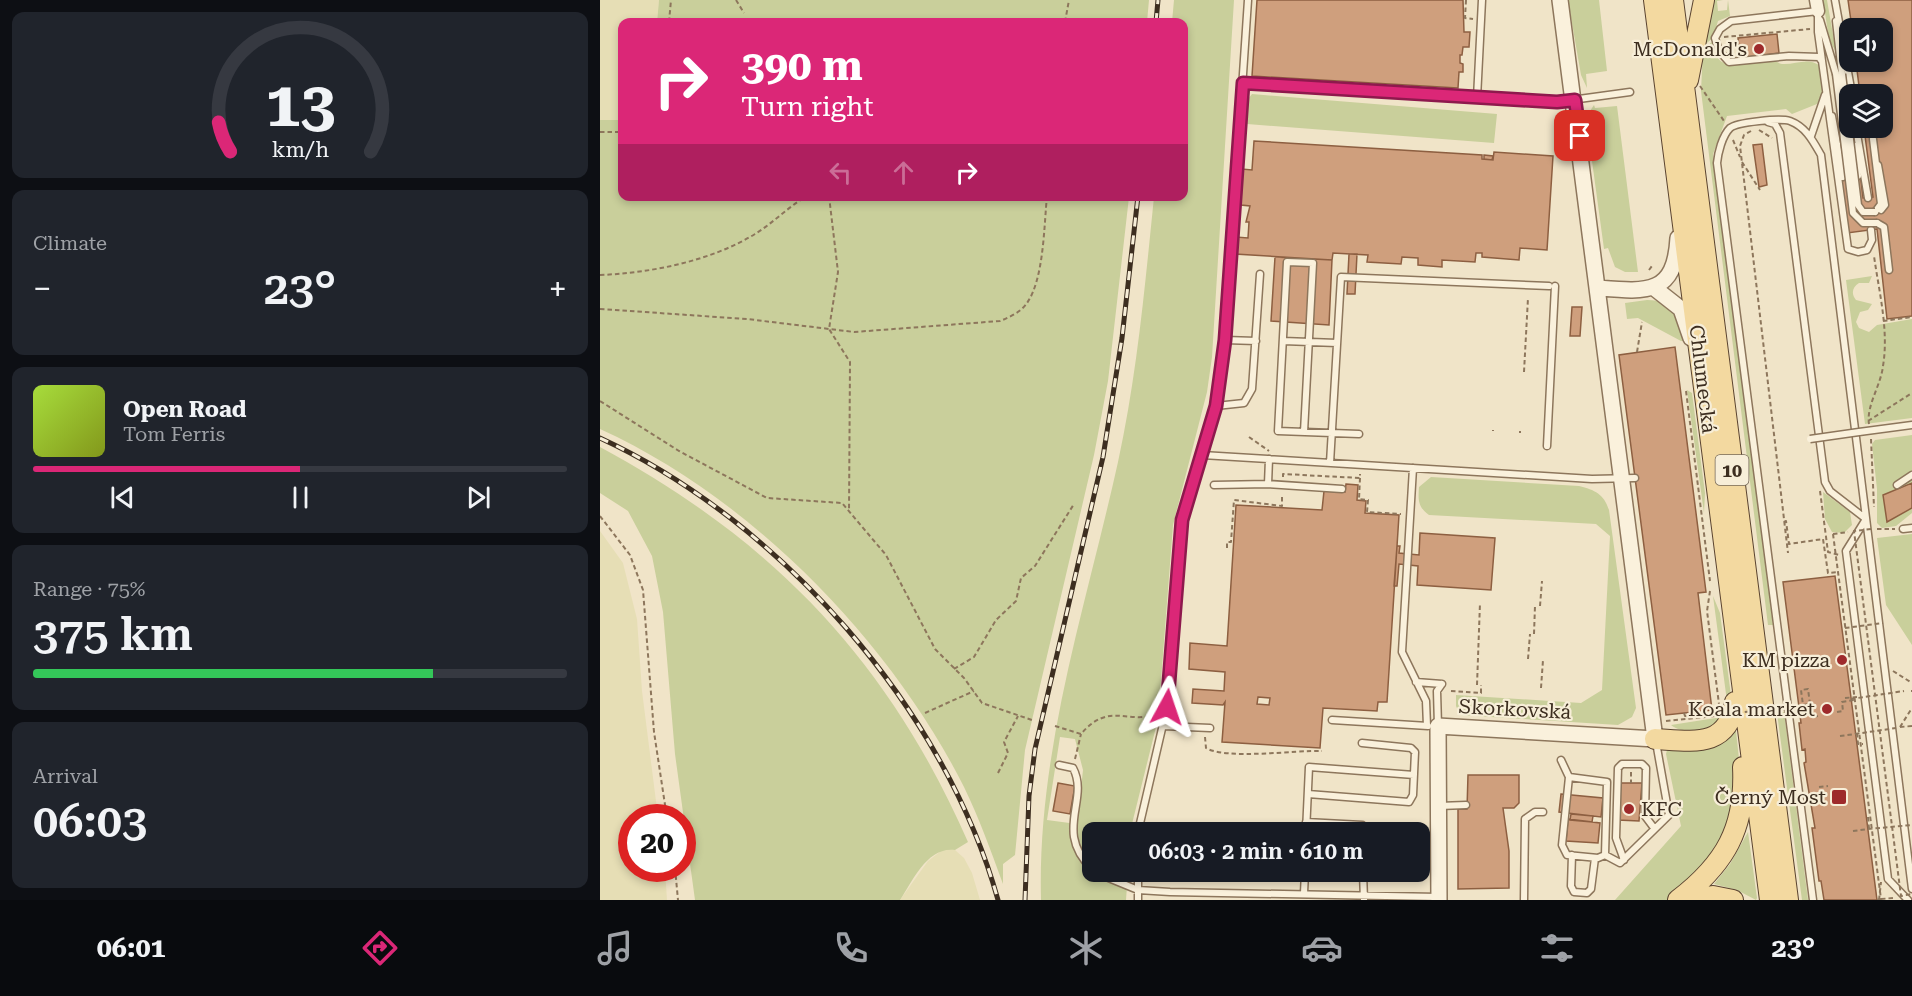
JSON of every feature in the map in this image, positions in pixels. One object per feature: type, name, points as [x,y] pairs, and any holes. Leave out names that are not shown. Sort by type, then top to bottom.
[{"type":"main road","name":"Chlumecká","points":[[1654,0],[1680,205],[1695,392],[1740,663],[1770,900]]},
{"type":"main road","name":"Chlumecká","points":[[1672,0],[1788,900]]},
{"type":"main road","points":[[1684,103],[1704,0]]},
{"type":"main road","points":[[1655,738],[1694,741],[1715,736],[1729,723],[1735,702],[1740,663]]},
{"type":"main road","points":[[1678,900],[1701,882],[1717,864],[1729,845],[1739,820],[1744,777],[1735,702]]},
{"type":"main road","name":"10","points":[[1784,865],[1793,900]]},
{"type":"main road","points":[[1694,900],[1713,896],[1733,900]]},
{"type":"street","points":[[1560,0],[1599,288],[1629,478],[1655,738]]},
{"type":"street","points":[[1599,288],[1653,287],[1671,275],[1675,267],[1680,205]]},
{"type":"street","points":[[1653,287],[1673,301],[1684,315],[1695,392]]},
{"type":"street","name":"Skorkovská","points":[[1439,898],[1438,806],[1432,726],[1655,738]]},
{"type":"lane","points":[[1140,822],[1167,707],[1182,520],[1216,406],[1225,340],[1248,0]]},
{"type":"lane","points":[[1477,98],[1482,0]]},
{"type":"lane","points":[[1834,0],[1853,213],[1863,224],[1876,223],[1884,227],[1889,270]]},
{"type":"lane","points":[[1834,0],[1850,84]]},
{"type":"lane","points":[[1817,6],[1839,74],[1858,205],[1863,213],[1875,212],[1881,204],[1873,139]]},
{"type":"lane","points":[[1817,6],[1731,21],[1720,29],[1715,38],[1719,51],[1729,62],[1790,56],[1819,57],[1822,61]]},
{"type":"lane","points":[[1817,6],[1846,246],[1855,252],[1864,251],[1872,240],[1871,230]]},
{"type":"lane","points":[[1243,83],[1557,102],[1630,92]]},
{"type":"lane","points":[[1810,135],[1826,92]]},
{"type":"lane","points":[[1826,92],[1836,130],[1843,177]]},
{"type":"lane","points":[[1764,121],[1775,124],[1780,133],[1825,482],[1830,491],[1866,519]]},
{"type":"lane","points":[[1813,900],[1717,163],[1730,129],[1764,121],[1789,121],[1810,135],[1821,155],[1912,889]]},
{"type":"lane","points":[[1857,138],[1868,198]]},
{"type":"lane","points":[[1858,143],[1855,153],[1858,176]]},
{"type":"lane","points":[[1304,432],[1313,263],[1287,262],[1278,431],[1304,432],[1359,434]]},
{"type":"lane","points":[[1216,406],[1244,403],[1252,389],[1260,274]]},
{"type":"lane","points":[[1330,463],[1341,277],[1552,286],[1547,446]]},
{"type":"lane","points":[[1225,340],[1256,341]]},
{"type":"lane","points":[[1283,341],[1337,343]]},
{"type":"lane","points":[[1810,439],[1912,425]]},
{"type":"lane","points":[[1202,455],[1598,479],[1629,478]]},
{"type":"lane","points":[[1268,484],[1269,459]]},
{"type":"lane","points":[[1413,468],[1402,652],[1426,701],[1432,726]]},
{"type":"lane","points":[[1897,485],[1912,476]]},
{"type":"lane","points":[[1214,485],[1268,484],[1342,489]]},
{"type":"lane","points":[[1866,519],[1846,551],[1888,879],[1905,898]]},
{"type":"lane","points":[[1903,529],[1912,528]]},
{"type":"lane","points":[[1416,682],[1442,684],[1437,691],[1432,726]]},
{"type":"lane","points":[[1332,720],[1432,726]]},
{"type":"lane","points":[[1163,726],[1210,728]]},
{"type":"lane","points":[[1561,760],[1569,777],[1562,845],[1567,855],[1595,858],[1605,855],[1620,863],[1669,815],[1655,738]]},
{"type":"lane","points":[[1308,794],[1409,802],[1413,795],[1415,752],[1411,748],[1362,743]]},
{"type":"lane","points":[[1624,860],[1616,838],[1618,768],[1622,764],[1642,764],[1646,768],[1646,816],[1654,828]]},
{"type":"lane","points":[[1059,765],[1073,768],[1078,778],[1072,833],[1082,858]]},
{"type":"lane","points":[[1306,822],[1309,766],[1414,775]]},
{"type":"lane","points":[[1569,777],[1607,782],[1605,855]]},
{"type":"lane","points":[[1438,806],[1466,805]]},
{"type":"lane","points":[[1524,900],[1525,819],[1535,812],[1543,813]]},
{"type":"lane","points":[[1572,855],[1570,886],[1574,892],[1587,893],[1592,889],[1595,858]]},
{"type":"lane","points":[[1120,882],[1138,890],[1439,898]]},
{"type":"lane","points":[[1138,882],[1138,900]]},
{"type":"lane","points":[[1304,893],[1305,882]]},
{"type":"lane","points":[[1363,882],[1364,897]]},
{"type":"path","points":[[669,18],[671,0]]},
{"type":"path","points":[[736,0],[744,13]]},
{"type":"path","points":[[1066,18],[1068,0]]},
{"type":"path","points":[[1466,0],[1465,18],[1473,19],[1472,29]]},
{"type":"path","points":[[1715,38],[1810,29]]},
{"type":"path","points":[[1773,141],[1765,132],[1755,130],[1744,135],[1740,146],[1788,552]]},
{"type":"path","points":[[600,132],[618,132]]},
{"type":"path","points":[[600,275],[664,266],[716,252],[755,234],[800,201]]},
{"type":"path","points":[[830,201],[838,272],[829,328],[850,362],[849,392],[852,432],[849,511]]},
{"type":"path","points":[[600,309],[747,319],[854,332],[1000,321],[1015,315],[1028,303],[1038,279],[1046,201]]},
{"type":"path","points":[[1872,240],[1883,321],[1883,366],[1868,421],[1874,489],[1873,529]]},
{"type":"path","points":[[1649,270],[1652,266]]},
{"type":"path","points":[[1524,372],[1528,298]]},
{"type":"path","points":[[1883,321],[1912,317]]},
{"type":"path","points":[[1637,352],[1642,322]]},
{"type":"path","points":[[1695,392],[1710,581]]},
{"type":"path","points":[[1868,421],[1912,393]]},
{"type":"path","points":[[600,401],[679,451],[766,498],[842,503],[886,555],[935,650],[974,691],[982,703],[1032,720]]},
{"type":"path","points":[[1361,465],[1359,500],[1368,500],[1367,512],[1401,514],[1400,525]]},
{"type":"path","points":[[1283,480],[1283,474],[1360,478]]},
{"type":"path","points":[[1819,481],[1828,552],[1839,554]]},
{"type":"path","points":[[1227,548],[1227,542],[1231,542],[1234,500],[1282,506],[1282,496]]},
{"type":"path","points":[[954,669],[974,657],[996,620],[1016,601],[1022,578],[1035,566],[1074,504]]},
{"type":"path","points":[[600,516],[630,555],[643,590],[654,732],[665,804]]},
{"type":"path","points":[[1784,522],[1786,521],[1789,544],[1823,539],[1828,573],[1838,572]]},
{"type":"path","points":[[1879,900],[1833,534],[1873,529],[1903,529]]},
{"type":"path","points":[[1854,531],[1893,826],[1905,898]]},
{"type":"path","points":[[1540,606],[1542,581]]},
{"type":"path","points":[[1710,591],[1707,611],[1720,715]]},
{"type":"path","points":[[1477,685],[1480,603]]},
{"type":"path","points":[[1860,605],[1869,603]]},
{"type":"path","points":[[1534,634],[1535,606]]},
{"type":"path","points":[[1845,628],[1883,623]]},
{"type":"path","points":[[1528,659],[1530,634]]},
{"type":"path","points":[[1541,688],[1543,660]]},
{"type":"path","points":[[1893,671],[1912,683]]},
{"type":"path","points":[[1451,691],[1481,693],[1481,686]]},
{"type":"path","points":[[1807,703],[1803,705],[1802,690],[1808,689],[1807,703],[1810,704],[1811,717],[1819,716]]},
{"type":"path","points":[[925,713],[974,691]]},
{"type":"path","points":[[1845,700],[1904,691]]},
{"type":"path","points":[[1845,700],[1853,699]]},
{"type":"path","points":[[1837,712],[1843,711],[1842,702],[1845,700]]},
{"type":"path","points":[[1666,721],[1799,705]]},
{"type":"path","points":[[1073,768],[1081,734],[1090,723],[1112,714],[1155,716],[1167,707]]},
{"type":"path","points":[[1898,727],[1912,708]]},
{"type":"path","points":[[1684,713],[1684,716],[1712,713],[1715,716]]},
{"type":"path","points":[[998,773],[1008,753],[1004,742],[1018,717]]},
{"type":"path","points":[[1055,726],[1081,734]]},
{"type":"path","points":[[1840,736],[1912,726]]},
{"type":"path","points":[[1857,734],[1858,744],[1863,744]]},
{"type":"path","points":[[1205,741],[1206,748],[1216,752],[1276,755],[1291,750],[1322,751]]},
{"type":"path","points":[[1631,766],[1631,783]]},
{"type":"path","points":[[1819,787],[1828,786]]},
{"type":"path","points":[[1886,806],[1895,805]]},
{"type":"path","points":[[1869,829],[1868,817],[1873,817]]},
{"type":"path","points":[[1853,831],[1912,825]]},
{"type":"path","points":[[676,882],[678,900]]},
{"type":"path","points":[[1879,900],[1881,884]]},
{"type":"path","points":[[1879,900],[1905,898],[1912,894]]},
{"type":"shaded area","points":[[600,0],[659,0],[657,18],[618,18],[618,120],[600,120]]},
{"type":"shaded area","points":[[600,531],[623,563],[637,619],[642,691],[656,804],[618,804],[618,882],[666,882],[667,900],[600,900]]},
{"type":"shaded area","points":[[945,848],[955,850],[964,858],[972,873],[980,900],[900,900],[928,861]]},
{"type":"green space","points":[[659,0],[1149,0],[1147,18],[657,18]]},
{"type":"green space","points":[[1174,0],[1234,0],[1212,357],[1207,392],[1173,525],[1158,719],[1132,822],[1082,822],[1082,882],[1127,882],[1126,900],[1041,900],[1042,844],[1055,734],[1118,462],[1140,330],[1154,201],[1188,201],[1188,18],[1172,18]],"holes":[[[1060,737],[1075,739],[1083,770],[1077,824],[1047,820]]]},
{"type":"green space","points":[[1568,0],[1599,0],[1607,71],[1586,74],[1587,88],[1581,75]]},
{"type":"green space","points":[[1714,0],[1723,0],[1717,1],[1718,11],[1727,10],[1728,0],[1730,16],[1718,21],[1713,38],[1703,46]]},
{"type":"green space","points":[[1823,0],[1827,0],[1836,52],[1829,39]]},
{"type":"green space","points":[[1712,42],[1715,54],[1721,61],[1728,64],[1737,65],[1765,60],[1782,64],[1805,61],[1819,65],[1823,92],[1817,104],[1792,114],[1786,109],[1727,116],[1713,154],[1773,625],[1768,625],[1701,91],[1703,49]]},
{"type":"green space","points":[[1252,94],[1497,114],[1494,143],[1247,124],[1248,99]]},
{"type":"green space","points":[[1594,105],[1595,108],[1617,106],[1638,272],[1625,272],[1615,267],[1608,248],[1604,249],[1586,117]]},
{"type":"green space","points":[[600,120],[618,120],[618,201],[1129,201],[1108,381],[1094,455],[1025,750],[1015,855],[1003,864],[1003,884],[964,787],[933,732],[897,679],[856,627],[810,578],[762,533],[710,493],[656,458],[600,429]]},
{"type":"green space","points":[[1872,276],[1869,283],[1859,283],[1853,291],[1856,300],[1872,304],[1868,310],[1860,312],[1856,322],[1859,328],[1869,332],[1877,325],[1912,319],[1912,418],[1865,424],[1846,280]]},
{"type":"green space","points":[[1647,300],[1664,303],[1674,312],[1685,341],[1638,318],[1627,319],[1625,303]]},
{"type":"green space","points":[[1687,390],[1692,393],[1705,493],[1704,513]]},
{"type":"green space","points":[[1912,435],[1912,483],[1883,495],[1905,511],[1912,508],[1912,513],[1896,526],[1882,528],[1877,523],[1877,489],[1872,444],[1875,440]]},
{"type":"green space","points":[[600,447],[662,483],[720,523],[772,565],[819,612],[862,662],[901,717],[936,777],[968,842],[955,850],[937,853],[929,859],[916,874],[900,900],[695,900],[693,882],[696,882],[696,804],[682,804],[675,754],[663,612],[652,556],[628,511],[600,493]]},
{"type":"green space","points":[[1431,477],[1579,486],[1602,496],[1609,510],[1636,708],[1632,717],[1618,725],[1460,715],[1456,706],[1456,695],[1581,703],[1602,690],[1610,536],[1596,524],[1429,515],[1421,506],[1419,487]]},
{"type":"green space","points":[[1823,492],[1850,512],[1852,525],[1844,533],[1832,532],[1825,519]]},
{"type":"green space","points":[[1912,534],[1912,645],[1886,605],[1877,538]]},
{"type":"green space","points":[[1713,596],[1720,613],[1732,703],[1728,709]]},
{"type":"green space","points":[[1784,712],[1808,900],[1802,900],[1777,713]]},
{"type":"green space","points":[[1722,717],[1711,728],[1696,732],[1684,731],[1671,725]]},
{"type":"green space","points":[[1736,731],[1739,759],[1736,813],[1693,884],[1668,900],[1615,900],[1681,826],[1667,750],[1715,747]]},
{"type":"green space","points":[[1748,832],[1756,900],[1737,890],[1714,884],[1730,864]]},
{"type":"building","points":[[1257,0],[1463,0],[1464,32],[1470,32],[1469,47],[1463,47],[1462,55],[1460,55],[1463,72],[1459,72],[1458,88],[1252,76]]},
{"type":"building","points":[[1848,0],[1912,0],[1912,316],[1887,319],[1877,229],[1847,233],[1840,175],[1860,172],[1863,198],[1873,197],[1865,138],[1893,138],[1893,84],[1859,84],[1857,72],[1893,72],[1893,18],[1851,18]]},
{"type":"building","name":"McDonald's","points":[[1777,34],[1779,53],[1740,58],[1738,38]]},
{"type":"building","points":[[1254,141],[1482,155],[1482,159],[1493,160],[1494,152],[1553,156],[1547,250],[1520,248],[1519,260],[1482,257],[1482,253],[1476,253],[1475,262],[1442,260],[1442,267],[1418,265],[1418,258],[1402,257],[1401,264],[1367,262],[1368,255],[1333,253],[1332,260],[1235,254],[1236,237],[1248,238],[1249,222],[1246,222],[1250,206],[1241,205],[1242,169],[1252,170]]},
{"type":"building","points":[[1762,144],[1767,185],[1759,187],[1753,145]]},
{"type":"building","points":[[1484,155],[1493,156],[1492,160],[1484,159]]},
{"type":"building","points":[[1349,254],[1357,254],[1355,294],[1347,294]]},
{"type":"building","points":[[1275,257],[1332,260],[1329,325],[1271,321]]},
{"type":"building","points":[[1572,307],[1582,307],[1580,336],[1570,336]]},
{"type":"building","points":[[1675,347],[1706,592],[1698,593],[1712,710],[1666,715],[1619,355]]},
{"type":"building","points":[[1912,483],[1912,508],[1887,522],[1883,495]]},
{"type":"building","points":[[1346,484],[1358,485],[1357,500],[1366,501],[1365,513],[1399,515],[1387,702],[1378,702],[1377,711],[1323,708],[1320,748],[1222,742],[1225,702],[1223,705],[1192,703],[1193,689],[1224,691],[1225,672],[1189,669],[1190,643],[1227,646],[1236,505],[1322,510],[1324,491],[1345,492]],"holes":[[[1258,697],[1270,698],[1269,705],[1257,704]]]},
{"type":"building","points":[[1420,533],[1495,538],[1491,590],[1417,585],[1418,566],[1399,564],[1397,586],[1394,586],[1397,546],[1400,546],[1399,553],[1419,555]]},
{"type":"building","points":[[1835,576],[1877,900],[1824,900],[1821,881],[1819,881],[1812,828],[1815,828],[1804,763],[1806,762],[1805,749],[1802,750],[1799,723],[1801,723],[1783,582]]},
{"type":"building","points":[[1468,775],[1519,775],[1519,803],[1514,808],[1503,808],[1509,851],[1509,888],[1458,889],[1458,809],[1467,809]]},
{"type":"building","points":[[1058,783],[1075,786],[1070,814],[1053,811]]},
{"type":"building","name":"KFC","points":[[1621,783],[1642,783],[1639,821],[1618,820]]},
{"type":"building","points":[[1561,794],[1603,798],[1601,817],[1559,812]]},
{"type":"building","points":[[1571,814],[1593,816],[1592,822],[1570,820]]},
{"type":"building","points":[[1568,819],[1600,823],[1598,843],[1566,841]]},
{"type":"railway","points":[[1156,18],[1158,0]]},
{"type":"railway","points":[[1025,900],[1029,796],[1035,749],[1103,457],[1122,338],[1137,201]]},
{"type":"railway","points":[[600,438],[667,474],[731,518],[791,570],[847,628],[896,692],[939,759],[973,829],[998,900]]},
{"type":"place","name":"McDonald's","points":[[1759,49]]},
{"type":"place","name":"KM pizza","points":[[1842,660]]},
{"type":"place","name":"Koala market","points":[[1827,709]]},
{"type":"place","name":"Černý Most","points":[[1839,797]]},
{"type":"place","name":"KFC","points":[[1629,809]]},
{"type":"route","points":[[1167,707],[1182,520],[1216,406],[1225,340],[1243,83],[1477,98],[1557,102],[1575,100],[1580,136]]}]
